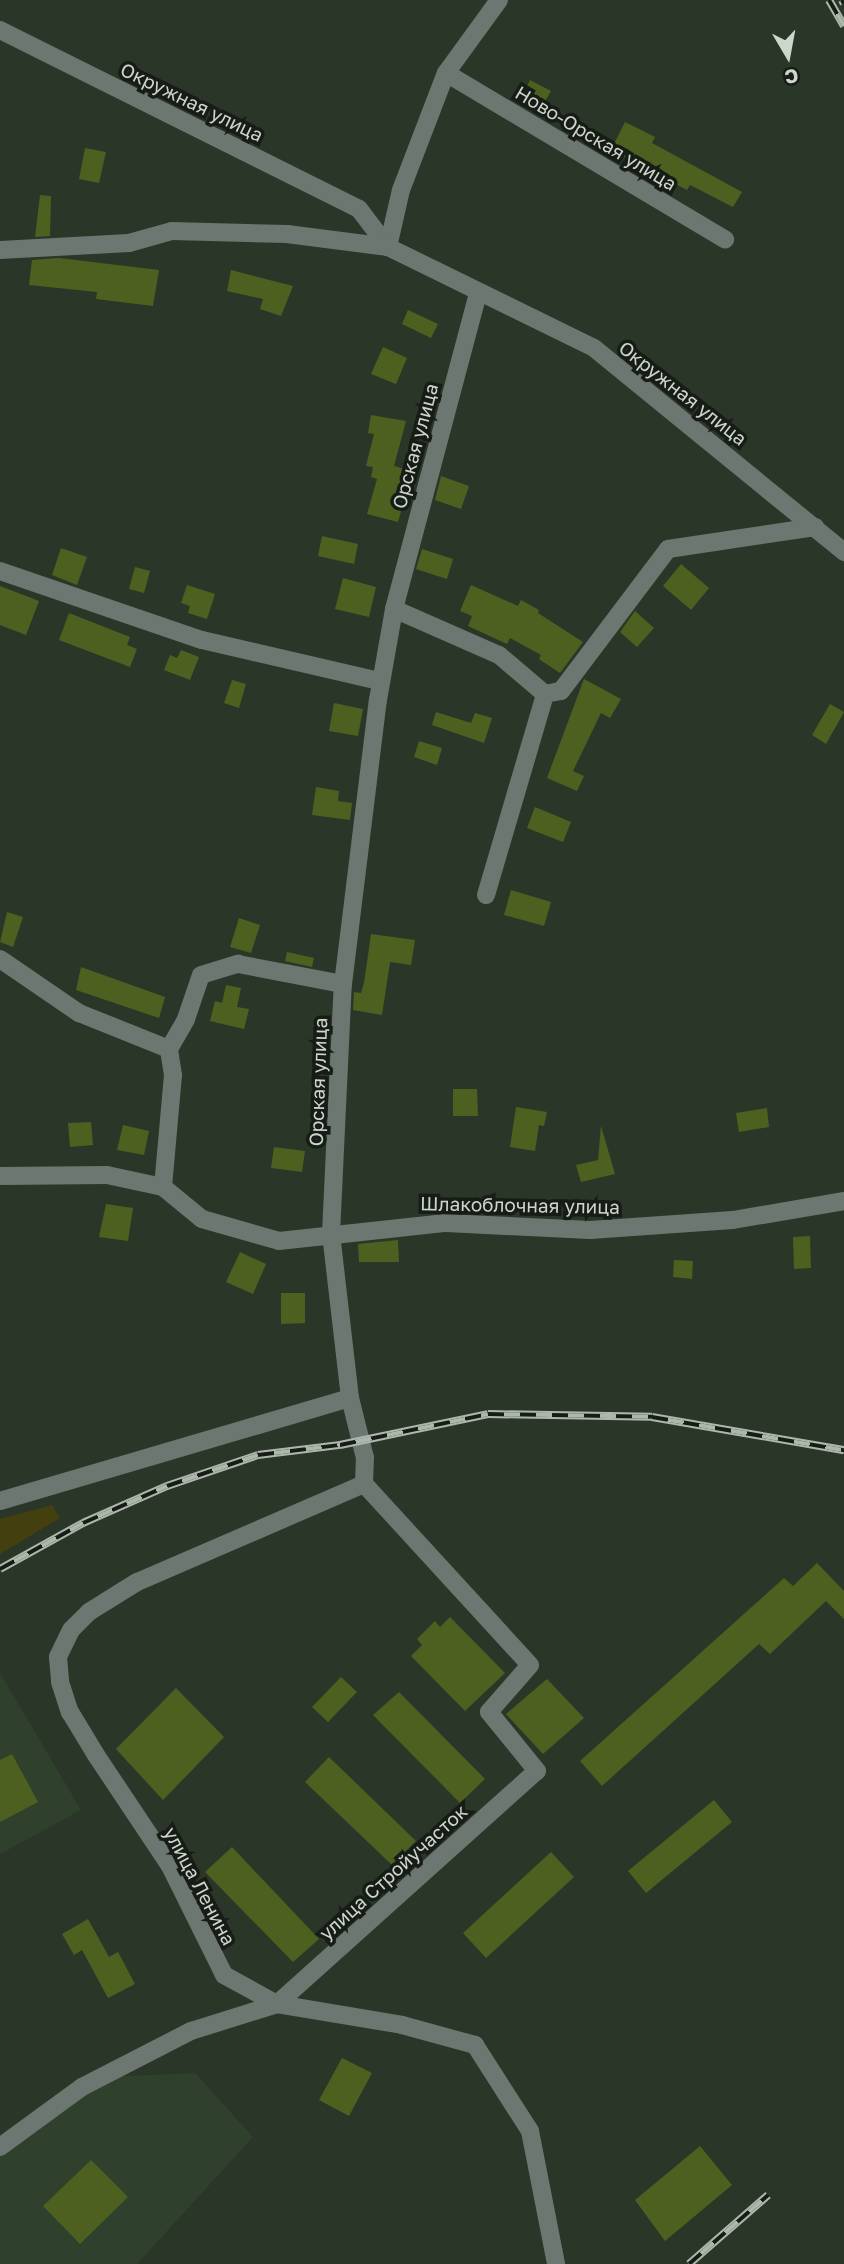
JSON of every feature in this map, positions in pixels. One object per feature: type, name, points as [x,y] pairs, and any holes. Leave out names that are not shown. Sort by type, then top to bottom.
[{"type":"street","points":[[0,250],[129,243],[172,231],[287,234],[388,247],[401,190],[446,73],[499,0]]},
{"type":"street","name":"Окружная улица","points":[[0,30],[359,209],[388,247],[478,295],[594,348],[844,552]]},
{"type":"street","name":"Ново-Орская улица","points":[[446,73],[725,239]]},
{"type":"street","name":"Орская улица","points":[[364,1484],[365,1458],[350,1398],[331,1234],[342,984],[380,681],[394,608],[478,295]]},
{"type":"street","points":[[545,694],[561,691],[668,549],[815,527]]},
{"type":"street","points":[[0,571],[202,640],[380,681]]},
{"type":"street","points":[[394,608],[499,655],[545,694]]},
{"type":"street","points":[[486,895],[545,694]]},
{"type":"street","points":[[0,959],[79,1013],[169,1049]]},
{"type":"street","points":[[163,1187],[173,1074],[169,1049],[186,1019],[201,975],[238,964],[342,984]]},
{"type":"street","name":"Шлакоблочная улица","points":[[0,1177],[107,1175],[163,1187],[202,1219],[279,1241],[446,1223],[590,1230],[733,1220],[844,1201]]},
{"type":"street","points":[[0,1501],[350,1398]]},
{"type":"street","name":"улица Стройучасток","points":[[277,2004],[537,1771],[489,1712],[530,1665],[364,1484]]},
{"type":"street","name":"улица Ленина","points":[[364,1484],[137,1582],[89,1612],[71,1630],[58,1657],[60,1682],[71,1712],[170,1866],[224,1975],[277,2004],[402,2025],[475,2045],[530,2131],[556,2264]]},
{"type":"street","points":[[0,2147],[82,2087],[191,2031],[277,2004]]},
{"type":"shaded area","points":[[52,1505],[60,1518],[0,1554],[0,1519]]},
{"type":"shaded area","points":[[0,1673],[81,1810],[0,1854]]},
{"type":"shaded area","points":[[195,2073],[253,2137],[137,2264],[0,2264],[0,2151],[102,2077]]},
{"type":"building","points":[[530,80],[551,91],[538,114],[511,99],[517,88],[524,92]]},
{"type":"building","points":[[625,122],[655,137],[652,143],[742,192],[733,207],[690,185],[687,190],[611,150]]},
{"type":"building","points":[[85,148],[106,152],[99,183],[79,179]]},
{"type":"building","points":[[40,195],[51,196],[50,236],[35,237]]},
{"type":"building","points":[[59,258],[159,270],[153,306],[96,299],[97,292],[29,285],[32,260]]},
{"type":"building","points":[[231,270],[293,286],[281,316],[260,309],[263,299],[227,291]]},
{"type":"building","points":[[408,310],[438,324],[431,338],[402,324]]},
{"type":"building","points":[[383,347],[407,358],[396,384],[371,374]]},
{"type":"building","points":[[371,415],[406,421],[394,466],[404,469],[396,502],[403,504],[398,522],[367,514],[377,479],[371,477],[373,467],[366,466],[374,434],[368,433]]},
{"type":"building","points":[[441,476],[469,486],[461,509],[435,500]]},
{"type":"building","points":[[322,536],[358,544],[354,564],[318,556]]},
{"type":"building","points":[[61,548],[87,557],[77,585],[52,575]]},
{"type":"building","points":[[422,549],[453,559],[447,579],[416,569]]},
{"type":"building","points":[[681,564],[709,588],[691,610],[663,586]]},
{"type":"building","points":[[135,567],[150,571],[144,593],[129,589]]},
{"type":"building","points":[[343,578],[376,587],[369,617],[335,609]]},
{"type":"building","points":[[187,585],[215,594],[207,619],[188,613],[190,606],[181,603]]},
{"type":"building","points":[[471,585],[518,606],[521,600],[583,642],[560,673],[539,659],[541,655],[510,638],[507,644],[468,626],[472,616],[460,611]]},
{"type":"building","points":[[0,586],[39,601],[26,635],[0,625]]},
{"type":"building","points":[[635,611],[654,628],[637,647],[620,632]]},
{"type":"building","points":[[69,613],[130,637],[127,645],[137,649],[130,667],[59,640]]},
{"type":"building","points":[[181,650],[199,657],[190,680],[164,670],[170,655],[177,658]]},
{"type":"building","points":[[584,679],[621,699],[610,718],[601,713],[573,771],[584,776],[577,791],[547,778]]},
{"type":"building","points":[[232,680],[246,684],[239,708],[224,703]]},
{"type":"building","points":[[334,703],[363,709],[358,736],[329,731]]},
{"type":"building","points":[[830,704],[844,712],[826,744],[812,735]]},
{"type":"building","points":[[436,712],[471,723],[475,713],[492,718],[484,743],[432,725]]},
{"type":"building","points":[[419,741],[442,748],[437,765],[414,757]]},
{"type":"building","points":[[316,787],[339,791],[338,801],[352,803],[350,820],[312,815]]},
{"type":"building","points":[[535,807],[571,822],[563,842],[527,828]]},
{"type":"building","points":[[511,890],[551,902],[544,926],[504,915]]},
{"type":"building","points":[[7,912],[23,917],[13,947],[0,942]]},
{"type":"building","points":[[239,918],[260,925],[251,953],[230,947]]},
{"type":"building","points":[[371,934],[415,940],[411,965],[390,962],[382,1015],[353,1010],[354,992],[361,993],[364,983]]},
{"type":"building","points":[[287,952],[314,958],[312,967],[285,961]]},
{"type":"building","points":[[81,967],[165,997],[159,1018],[76,990]]},
{"type":"building","points":[[226,985],[241,988],[237,1007],[249,1009],[244,1029],[210,1021],[215,1001],[222,1003]]},
{"type":"building","points":[[453,1089],[477,1089],[478,1116],[453,1116]]},
{"type":"building","points":[[516,1107],[547,1112],[544,1126],[539,1125],[535,1151],[510,1147]]},
{"type":"building","points":[[767,1108],[769,1127],[739,1132],[736,1113]]},
{"type":"building","points":[[91,1122],[93,1145],[70,1147],[68,1123]]},
{"type":"building","points":[[123,1125],[149,1131],[144,1155],[117,1150]]},
{"type":"building","points":[[601,1126],[615,1174],[581,1182],[576,1165],[598,1160]]},
{"type":"building","points":[[274,1147],[305,1151],[302,1172],[271,1168]]},
{"type":"building","points":[[106,1204],[133,1208],[128,1241],[99,1237]]},
{"type":"building","points":[[810,1236],[811,1268],[794,1269],[793,1237]]},
{"type":"building","points":[[398,1240],[399,1262],[359,1262],[358,1244]]},
{"type":"building","points":[[240,1252],[266,1264],[253,1294],[226,1282]]},
{"type":"building","points":[[674,1260],[693,1261],[692,1279],[673,1277]]},
{"type":"building","points":[[281,1293],[305,1293],[305,1323],[281,1324]]},
{"type":"building","points":[[817,1563],[844,1591],[844,1619],[826,1601],[770,1654],[759,1644],[602,1786],[580,1761],[784,1578],[793,1586]]},
{"type":"building","points":[[450,1617],[505,1673],[465,1711],[411,1656],[422,1645],[417,1639],[435,1621],[440,1627]]},
{"type":"building","points":[[341,1677],[357,1692],[328,1722],[312,1707]]},
{"type":"building","points":[[547,1679],[584,1718],[543,1754],[506,1714]]},
{"type":"building","points":[[176,1688],[224,1737],[163,1800],[116,1749]]},
{"type":"building","points":[[399,1692],[485,1779],[460,1803],[373,1715]]},
{"type":"building","points":[[12,1754],[38,1802],[0,1822],[0,1760]]},
{"type":"building","points":[[329,1757],[416,1841],[392,1865],[305,1782]]},
{"type":"building","points":[[714,1800],[732,1822],[646,1893],[628,1871]]},
{"type":"building","points":[[232,1847],[319,1939],[293,1962],[205,1872]]},
{"type":"building","points":[[551,1852],[574,1877],[486,1958],[463,1933]]},
{"type":"building","points":[[88,1919],[109,1957],[118,1952],[135,1984],[108,1998],[82,1950],[74,1955],[62,1934]]},
{"type":"building","points":[[342,2058],[372,2073],[349,2116],[319,2100]]},
{"type":"building","points":[[700,2146],[732,2185],[665,2241],[635,2200]]},
{"type":"building","points":[[91,2160],[128,2197],[80,2244],[43,2206]]},
{"type":"railway","points":[[829,0],[844,26]]},
{"type":"railway","points":[[842,0],[844,4]]},
{"type":"railway","points":[[0,1569],[83,1523],[167,1486],[258,1455],[340,1445],[488,1414],[652,1417],[844,1450]]},
{"type":"railway","points":[[689,2264],[768,2195]]}]
